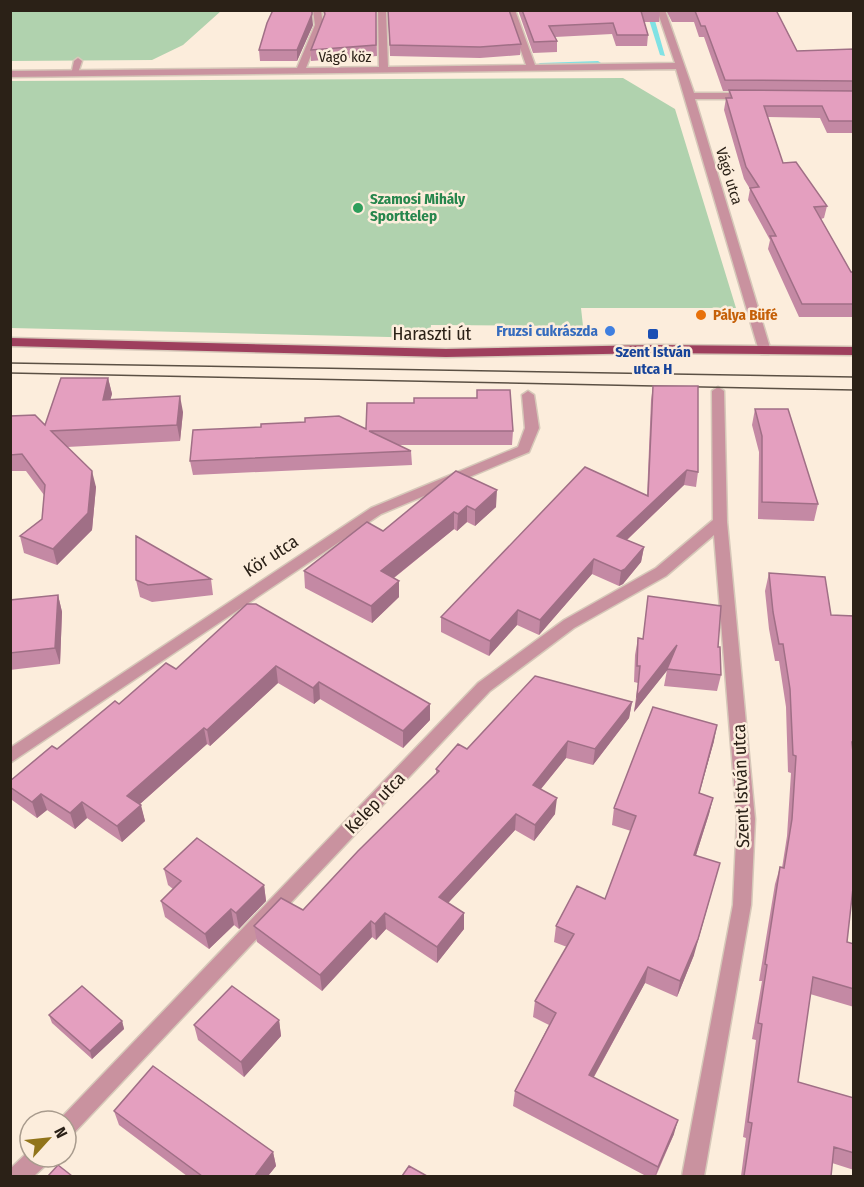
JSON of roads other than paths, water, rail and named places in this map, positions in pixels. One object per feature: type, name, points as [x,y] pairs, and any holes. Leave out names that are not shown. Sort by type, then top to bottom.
[{"type":"main road","name":"Haraszti út","points":[[10,342],[446,353],[656,349],[854,351]]},
{"type":"street","points":[[300,71],[319,25],[317,10]]},
{"type":"street","points":[[382,10],[384,70]]},
{"type":"street","points":[[512,10],[532,69]]},
{"type":"street","name":"Vágó utca","points":[[661,10],[690,96],[765,351]]},
{"type":"street","points":[[74,74],[78,61]]},
{"type":"street","name":"Vágó köz","points":[[10,74],[680,66]]},
{"type":"street","points":[[690,96],[760,97]]},
{"type":"street","name":"Szent István utca","points":[[693,1176],[742,905],[746,819],[720,522],[718,391]]},
{"type":"street","name":"Kör utca","points":[[10,757],[241,599],[376,511],[524,448],[532,428],[528,395]]},
{"type":"street","name":"Kelep utca","points":[[78,1114],[484,687],[569,624],[661,572],[720,522]]},
{"type":"waterway","points":[[649,10],[663,55]]},
{"type":"waterway","points":[[540,65],[598,63]]},
{"type":"tram line","points":[[10,363],[854,377]]},
{"type":"tram line","points":[[10,373],[854,390]]},
{"type":"place","name":"Szamosi Mihály Sporttelep","points":[[358,208]]},
{"type":"place","name":"Pálya Büfé","points":[[701,315]]},
{"type":"place","name":"Fruzsi cukrászda","points":[[610,331]]},
{"type":"place","name":"Szent István utca H","points":[[653,334]]}]
